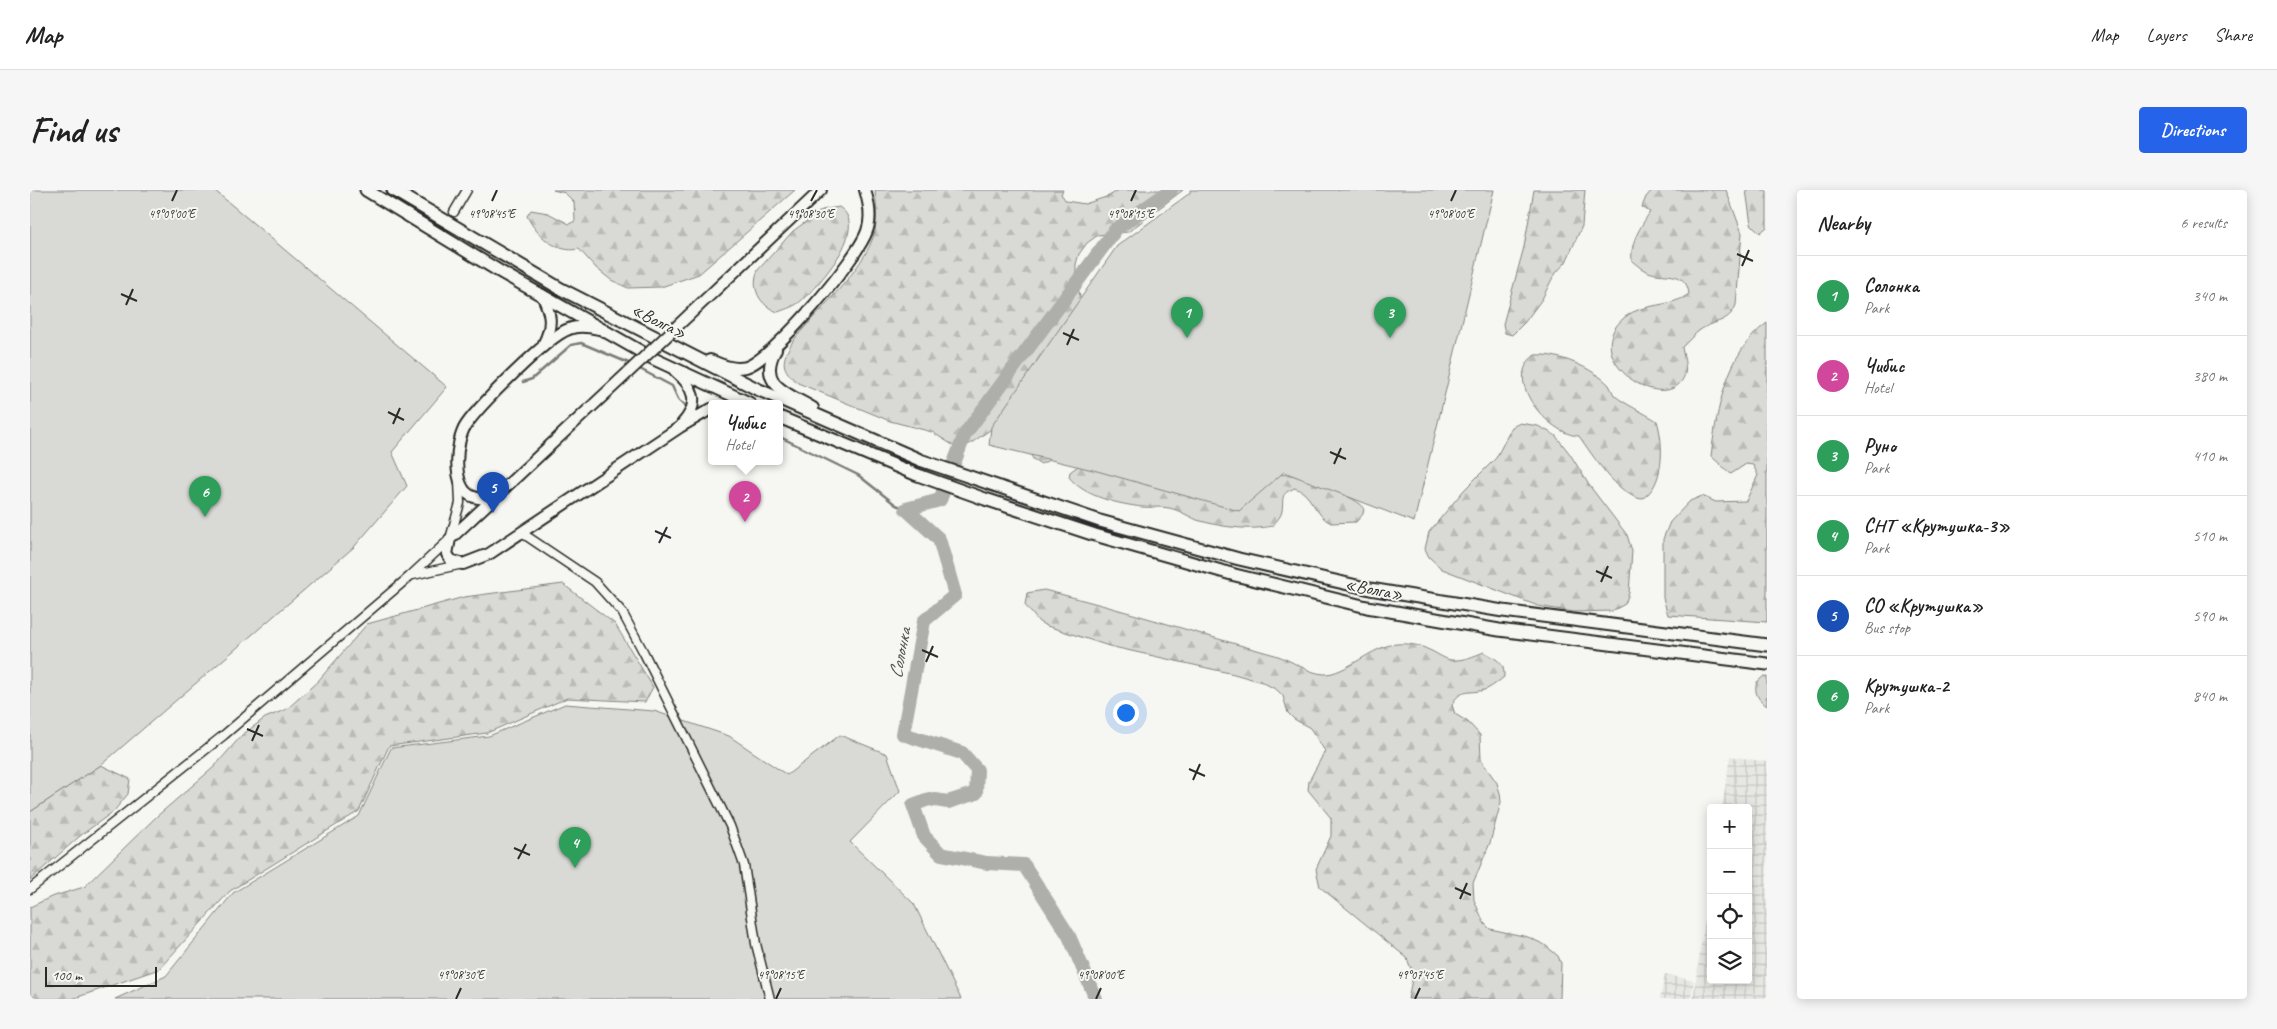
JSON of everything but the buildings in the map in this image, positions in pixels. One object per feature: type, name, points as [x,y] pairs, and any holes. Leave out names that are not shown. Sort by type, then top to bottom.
[{"type":"highway","name":"«Волга»","points":[[366,190],[416,222],[672,368],[742,400]]},
{"type":"highway","name":"«Волга»","points":[[394,190],[561,289],[681,352],[757,389],[920,460],[1100,521],[1239,559],[1370,589],[1503,611],[1767,645]]},
{"type":"highway","name":"«Волга»","points":[[783,419],[915,474],[985,499],[1095,535],[1235,575],[1368,607],[1499,630],[1767,664]]},
{"type":"main road","points":[[708,411],[680,427],[489,554],[462,564],[452,560],[448,554],[450,539],[690,315],[820,190]]},
{"type":"main road","points":[[681,352],[697,354],[725,366],[736,368],[754,363],[777,346],[860,247],[869,226],[865,191]]},
{"type":"main road","points":[[542,295],[550,314],[551,323],[542,346]]},
{"type":"main road","points":[[497,495],[487,498],[472,497],[459,481],[458,452],[460,438],[466,426],[542,346],[572,328],[604,330]]},
{"type":"main road","points":[[777,346],[770,361],[770,374],[774,382],[782,392],[811,407],[825,417]]},
{"type":"main road","points":[[672,368],[691,387],[693,401],[690,414],[680,427]]},
{"type":"main road","points":[[681,376],[730,400]]},
{"type":"street","points":[[454,212],[467,190]]},
{"type":"street","points":[[30,889],[224,735],[409,577],[450,539],[460,503],[459,481]]},
{"type":"street","points":[[522,533],[596,582],[622,612],[644,653],[730,826],[744,865],[756,944],[770,999]]},
{"type":"street","points":[[409,577],[462,564]]},
{"type":"shaded area","points":[[1730,756],[1767,762],[1767,999],[1693,999],[1707,906],[1707,984],[1752,984],[1752,804],[1723,804]]},
{"type":"shaded area","points":[[1665,974],[1694,981],[1691,999],[1660,999]]},
{"type":"green space","points":[[30,190],[214,190],[447,387],[392,452],[407,486],[354,547],[101,765],[30,812]]},
{"type":"green space","points":[[553,190],[795,190],[699,274],[661,287],[628,288],[611,280],[596,268],[579,249],[563,249],[555,246],[536,230],[527,216],[531,210],[548,213],[569,224],[575,221],[574,202],[565,193]]},
{"type":"green space","points":[[875,190],[1063,190],[1061,194],[1066,201],[1085,204],[1109,196],[1119,190],[1183,190],[1128,232],[1098,235],[1087,243],[1079,254],[1076,264],[1076,279],[1085,317],[1057,442],[1049,460],[1041,464],[1033,459],[1028,450],[993,428],[959,449],[932,432],[890,421],[798,383],[788,373],[784,364],[786,354],[793,341],[842,286],[865,255],[873,239],[876,224]]},
{"type":"green space","points":[[1190,190],[1494,190],[1414,522],[1284,472],[1239,511],[1097,471],[989,445],[991,427],[1117,246],[1190,193]]},
{"type":"green space","points":[[1534,190],[1585,190],[1582,226],[1566,262],[1554,275],[1542,299],[1525,322],[1512,335],[1505,333],[1503,324],[1524,247]]},
{"type":"green space","points":[[1652,190],[1726,190],[1742,233],[1736,305],[1733,311],[1725,318],[1700,330],[1682,347],[1685,374],[1676,386],[1662,390],[1646,387],[1630,378],[1618,366],[1611,350],[1612,333],[1625,317],[1640,309],[1674,301],[1689,294],[1687,286],[1678,277],[1646,271],[1632,261],[1634,241],[1650,212],[1642,207],[1646,197]]},
{"type":"green space","points":[[1746,190],[1767,190],[1767,227],[1760,233],[1751,224]]},
{"type":"green space","points":[[839,207],[847,216],[849,228],[846,241],[830,269],[820,282],[797,304],[778,312],[766,305],[758,296],[756,290],[755,283],[758,270],[793,231],[822,210]]},
{"type":"green space","points":[[1767,323],[1767,622],[1668,615],[1663,598],[1663,539],[1670,522],[1690,501],[1702,496],[1716,502],[1746,501],[1758,475],[1753,465],[1746,464],[1731,474],[1711,456],[1721,401],[1733,366],[1753,335]]},
{"type":"green space","points":[[1535,355],[1554,356],[1585,368],[1609,385],[1614,395],[1618,398],[1657,421],[1661,441],[1661,464],[1655,485],[1649,493],[1641,499],[1623,490],[1606,473],[1579,436],[1567,433],[1555,426],[1533,404],[1526,391],[1523,378],[1526,365]]},
{"type":"green space","points":[[1520,423],[1538,426],[1555,435],[1570,454],[1589,485],[1627,535],[1632,551],[1629,593],[1625,604],[1612,611],[1574,612],[1538,606],[1442,569],[1429,557],[1425,549],[1429,532],[1464,490],[1496,458],[1512,427]]},
{"type":"green space","points":[[1078,466],[1292,475],[1342,494],[1364,508],[1363,514],[1356,522],[1331,523],[1321,515],[1305,494],[1295,488],[1284,494],[1280,517],[1273,526],[1245,528],[1216,525],[1197,520],[1169,508],[1133,506],[1093,494],[1084,490],[1069,477],[1070,472]]},
{"type":"green space","points":[[563,584],[615,624],[653,687],[645,702],[567,698],[487,733],[389,746],[359,811],[230,891],[159,969],[72,999],[30,999],[30,907],[51,897],[84,887],[156,817],[214,767],[242,735],[265,718],[287,709],[318,681],[367,624],[464,597]]},
{"type":"green space","points":[[1044,590],[1275,655],[1306,669],[1324,674],[1341,670],[1378,649],[1397,644],[1421,646],[1451,660],[1464,659],[1484,652],[1496,659],[1503,668],[1504,677],[1487,689],[1462,694],[1455,699],[1452,705],[1455,714],[1468,722],[1480,735],[1481,760],[1497,783],[1500,793],[1501,802],[1490,843],[1473,883],[1474,900],[1484,923],[1490,929],[1528,937],[1545,945],[1558,956],[1561,963],[1560,999],[1408,999],[1413,975],[1407,958],[1320,887],[1316,869],[1331,836],[1331,818],[1308,790],[1309,781],[1325,751],[1310,728],[1294,719],[1288,713],[1283,696],[1277,690],[1262,682],[1109,646],[1047,626],[1039,622],[1025,605],[1027,593]]},
{"type":"green space","points":[[1764,676],[1767,677],[1767,706],[1759,699],[1756,693],[1757,682]]},
{"type":"green space","points":[[565,704],[654,711],[729,736],[787,775],[840,735],[887,754],[900,791],[850,842],[914,904],[961,999],[115,999],[166,976],[233,893],[359,816],[391,748],[489,736]]},
{"type":"green space","points":[[101,765],[130,779],[128,794],[114,811],[80,836],[30,880],[30,812]]},
{"type":"waterway","name":"Солонка","points":[[1096,999],[1069,936],[1024,865],[987,863],[941,854],[924,836],[913,805],[929,799],[948,802],[976,793],[977,770],[962,753],[903,734],[924,621],[955,595],[939,539],[906,509],[940,500],[965,434],[1116,229],[1171,190]]},
{"type":"waterway","points":[[523,382],[532,379],[571,345],[581,343],[631,364]]},
{"type":"waterway","points":[[638,368],[672,386],[679,401],[685,405]]},
{"type":"waterway","points":[[783,438],[858,475],[896,505],[906,509]]},
{"type":"place","name":"Солонка","points":[[1187,338]]},
{"type":"place","name":"Руно","points":[[1390,338]]},
{"type":"place","name":"СО «Крутушка»","points":[[493,513]]},
{"type":"place","name":"Крутушка-2","points":[[205,517]]},
{"type":"place","name":"Чибис","points":[[745,522]]},
{"type":"place","name":"СНТ «Крутушка-3»","points":[[575,868]]}]
